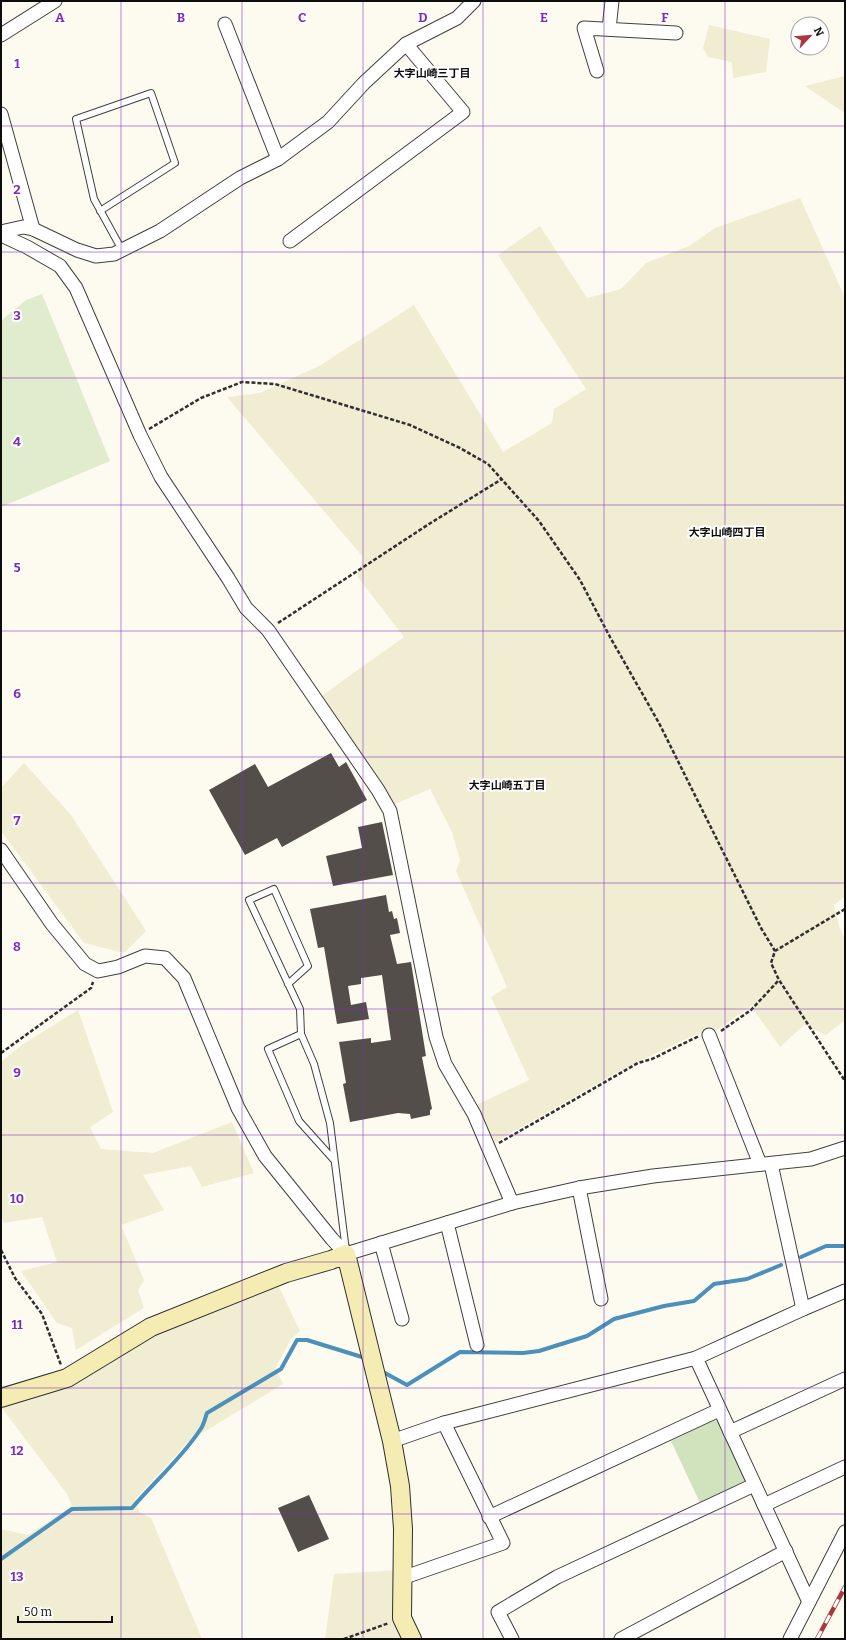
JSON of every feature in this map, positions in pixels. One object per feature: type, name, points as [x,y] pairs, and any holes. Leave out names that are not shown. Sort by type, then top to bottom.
[{"type":"street","points":[[1,35],[55,1]]},
{"type":"street","points":[[1,234],[23,227],[33,229],[76,250],[96,256],[114,254],[160,231],[240,178],[278,159],[328,122],[364,83],[406,44],[457,18],[474,1]]},
{"type":"street","points":[[609,29],[612,1]]},
{"type":"street","points":[[225,24],[278,159]]},
{"type":"street","points":[[596,71],[584,28],[676,33]]},
{"type":"street","points":[[290,241],[463,112],[406,44]]},
{"type":"street","points":[[2,119],[33,229]]},
{"type":"street","points":[[1,234],[60,266],[76,288],[140,435],[161,477],[228,578],[246,608],[268,630],[378,790],[390,811],[436,1037],[445,1064],[474,1114],[512,1203]]},
{"type":"street","points":[[1,850],[52,924],[85,964],[98,971],[118,967],[145,956],[165,958],[184,978],[242,1115],[266,1156],[332,1239],[346,1254],[392,1442],[400,1486],[403,1529],[402,1618],[412,1639]]},
{"type":"street","points":[[709,1035],[766,1164],[803,1309]]},
{"type":"street","points":[[1,1398],[12,1396],[67,1378],[151,1327],[286,1273],[512,1203],[579,1188],[653,1176],[811,1159],[845,1148]]},
{"type":"street","points":[[579,1188],[601,1299]]},
{"type":"street","points":[[447,1223],[477,1345]]},
{"type":"street","points":[[381,1243],[402,1319]]},
{"type":"street","points":[[392,1442],[444,1423],[696,1358],[845,1291]]},
{"type":"street","points":[[696,1358],[809,1602]]},
{"type":"street","points":[[730,1432],[845,1379]]},
{"type":"street","points":[[489,1517],[720,1410]]},
{"type":"street","points":[[402,1578],[503,1543],[444,1423]]},
{"type":"street","points":[[764,1505],[845,1467]]},
{"type":"street","points":[[512,1639],[498,1612],[557,1578],[754,1484]]},
{"type":"street","points":[[790,1639],[845,1532]]},
{"type":"street","points":[[621,1639],[786,1551]]},
{"type":"lane","points":[[100,210],[175,163],[151,93],[76,119],[94,199],[100,210],[122,250]]},
{"type":"lane","points":[[288,984],[308,966],[274,889],[249,900],[288,984],[300,1009],[301,1034],[314,1064],[330,1123],[346,1254]]},
{"type":"lane","points":[[301,1034],[268,1049],[299,1121],[334,1160]]},
{"type":"path","points":[[140,435],[201,398],[242,382],[275,384],[410,425],[460,448],[488,464],[538,521],[580,580],[610,637],[659,723],[761,928],[775,951]]},
{"type":"path","points":[[268,630],[429,524],[502,479]]},
{"type":"path","points":[[845,909],[775,951],[771,963],[779,980],[845,1081]]},
{"type":"path","points":[[1,1053],[90,988],[98,971]]},
{"type":"path","points":[[489,1148],[638,1063],[652,1059],[697,1036],[709,1035],[722,1030],[751,1010],[779,980]]},
{"type":"path","points":[[1,1250],[15,1278],[42,1314],[67,1378]]},
{"type":"path","points":[[344,1639],[402,1618]]},
{"type":"shaded area","points":[[709,25],[770,39],[766,72],[733,78],[732,62],[708,57],[703,48]]},
{"type":"shaded area","points":[[845,76],[845,113],[805,86]]},
{"type":"shaded area","points":[[800,198],[845,298],[845,896],[834,905],[839,926],[845,940],[845,1020],[826,1035],[804,1025],[780,1047],[751,1006],[717,1030],[694,1035],[623,1069],[492,1144],[474,1106],[529,1080],[491,997],[507,987],[456,871],[460,860],[452,832],[430,789],[393,805],[320,697],[404,637],[357,576],[363,557],[227,397],[260,393],[319,366],[414,305],[503,452],[552,423],[554,409],[586,389],[498,255],[540,226],[587,298],[621,289],[646,263],[689,246],[715,228]]},
{"type":"shaded area","points":[[24,763],[71,815],[146,931],[124,953],[84,943],[1,831],[1,788]]},
{"type":"shaded area","points":[[78,1010],[113,1112],[90,1127],[101,1149],[153,1153],[232,1122],[254,1173],[202,1187],[191,1166],[143,1175],[164,1210],[121,1225],[144,1280],[138,1290],[144,1308],[76,1350],[72,1328],[57,1323],[21,1271],[57,1262],[42,1217],[3,1223],[1,1211],[1,1062],[22,1045]]},
{"type":"shaded area","points":[[279,1287],[300,1331],[291,1339],[275,1368],[283,1384],[189,1441],[135,1499],[139,1512],[151,1518],[202,1639],[1,1639],[1,1529],[28,1535],[72,1506],[67,1494],[1,1407],[1,1401],[214,1309]]},
{"type":"shaded area","points":[[398,1570],[403,1639],[325,1639],[334,1574]]},
{"type":"green space","points":[[42,294],[110,461],[1,507],[1,321],[26,300]]},
{"type":"green space","points":[[714,1420],[720,1423],[746,1479],[744,1484],[701,1505],[671,1441]]},
{"type":"building","points":[[331,753],[339,767],[346,762],[367,800],[282,847],[277,838],[245,855],[209,790],[255,764],[268,787]]},
{"type":"building","points":[[382,822],[393,875],[333,886],[326,856],[362,848],[358,827]]},
{"type":"building","points":[[386,895],[389,912],[392,911],[394,919],[397,918],[400,933],[390,935],[397,964],[411,962],[426,1056],[422,1057],[432,1109],[430,1110],[430,1115],[411,1119],[410,1114],[398,1113],[350,1122],[343,1084],[346,1083],[339,1042],[371,1038],[371,1043],[391,1040],[382,975],[361,978],[361,984],[348,986],[351,1005],[366,1002],[369,1019],[337,1024],[324,947],[318,948],[310,909]]},
{"type":"building","points":[[309,1495],[329,1539],[298,1552],[278,1508]]},
{"type":"waterway","points":[[801,1257],[826,1246],[845,1246]]},
{"type":"waterway","points":[[385,1373],[407,1385],[460,1352],[523,1353],[539,1351],[587,1336],[614,1319],[664,1306],[694,1301],[714,1284],[747,1279],[781,1265]]},
{"type":"waterway","points":[[1,1559],[72,1509],[132,1508],[193,1441],[202,1426],[207,1413],[281,1369],[297,1340],[307,1340],[362,1357]]},
{"type":"railway","points":[[817,1639],[845,1587]]},
{"type":"district","name":"大字山崎三丁目","points":[[432,73]]},
{"type":"district","name":"大字山崎四丁目","points":[[727,532]]},
{"type":"district","name":"大字山崎五丁目","points":[[507,785]]}]
